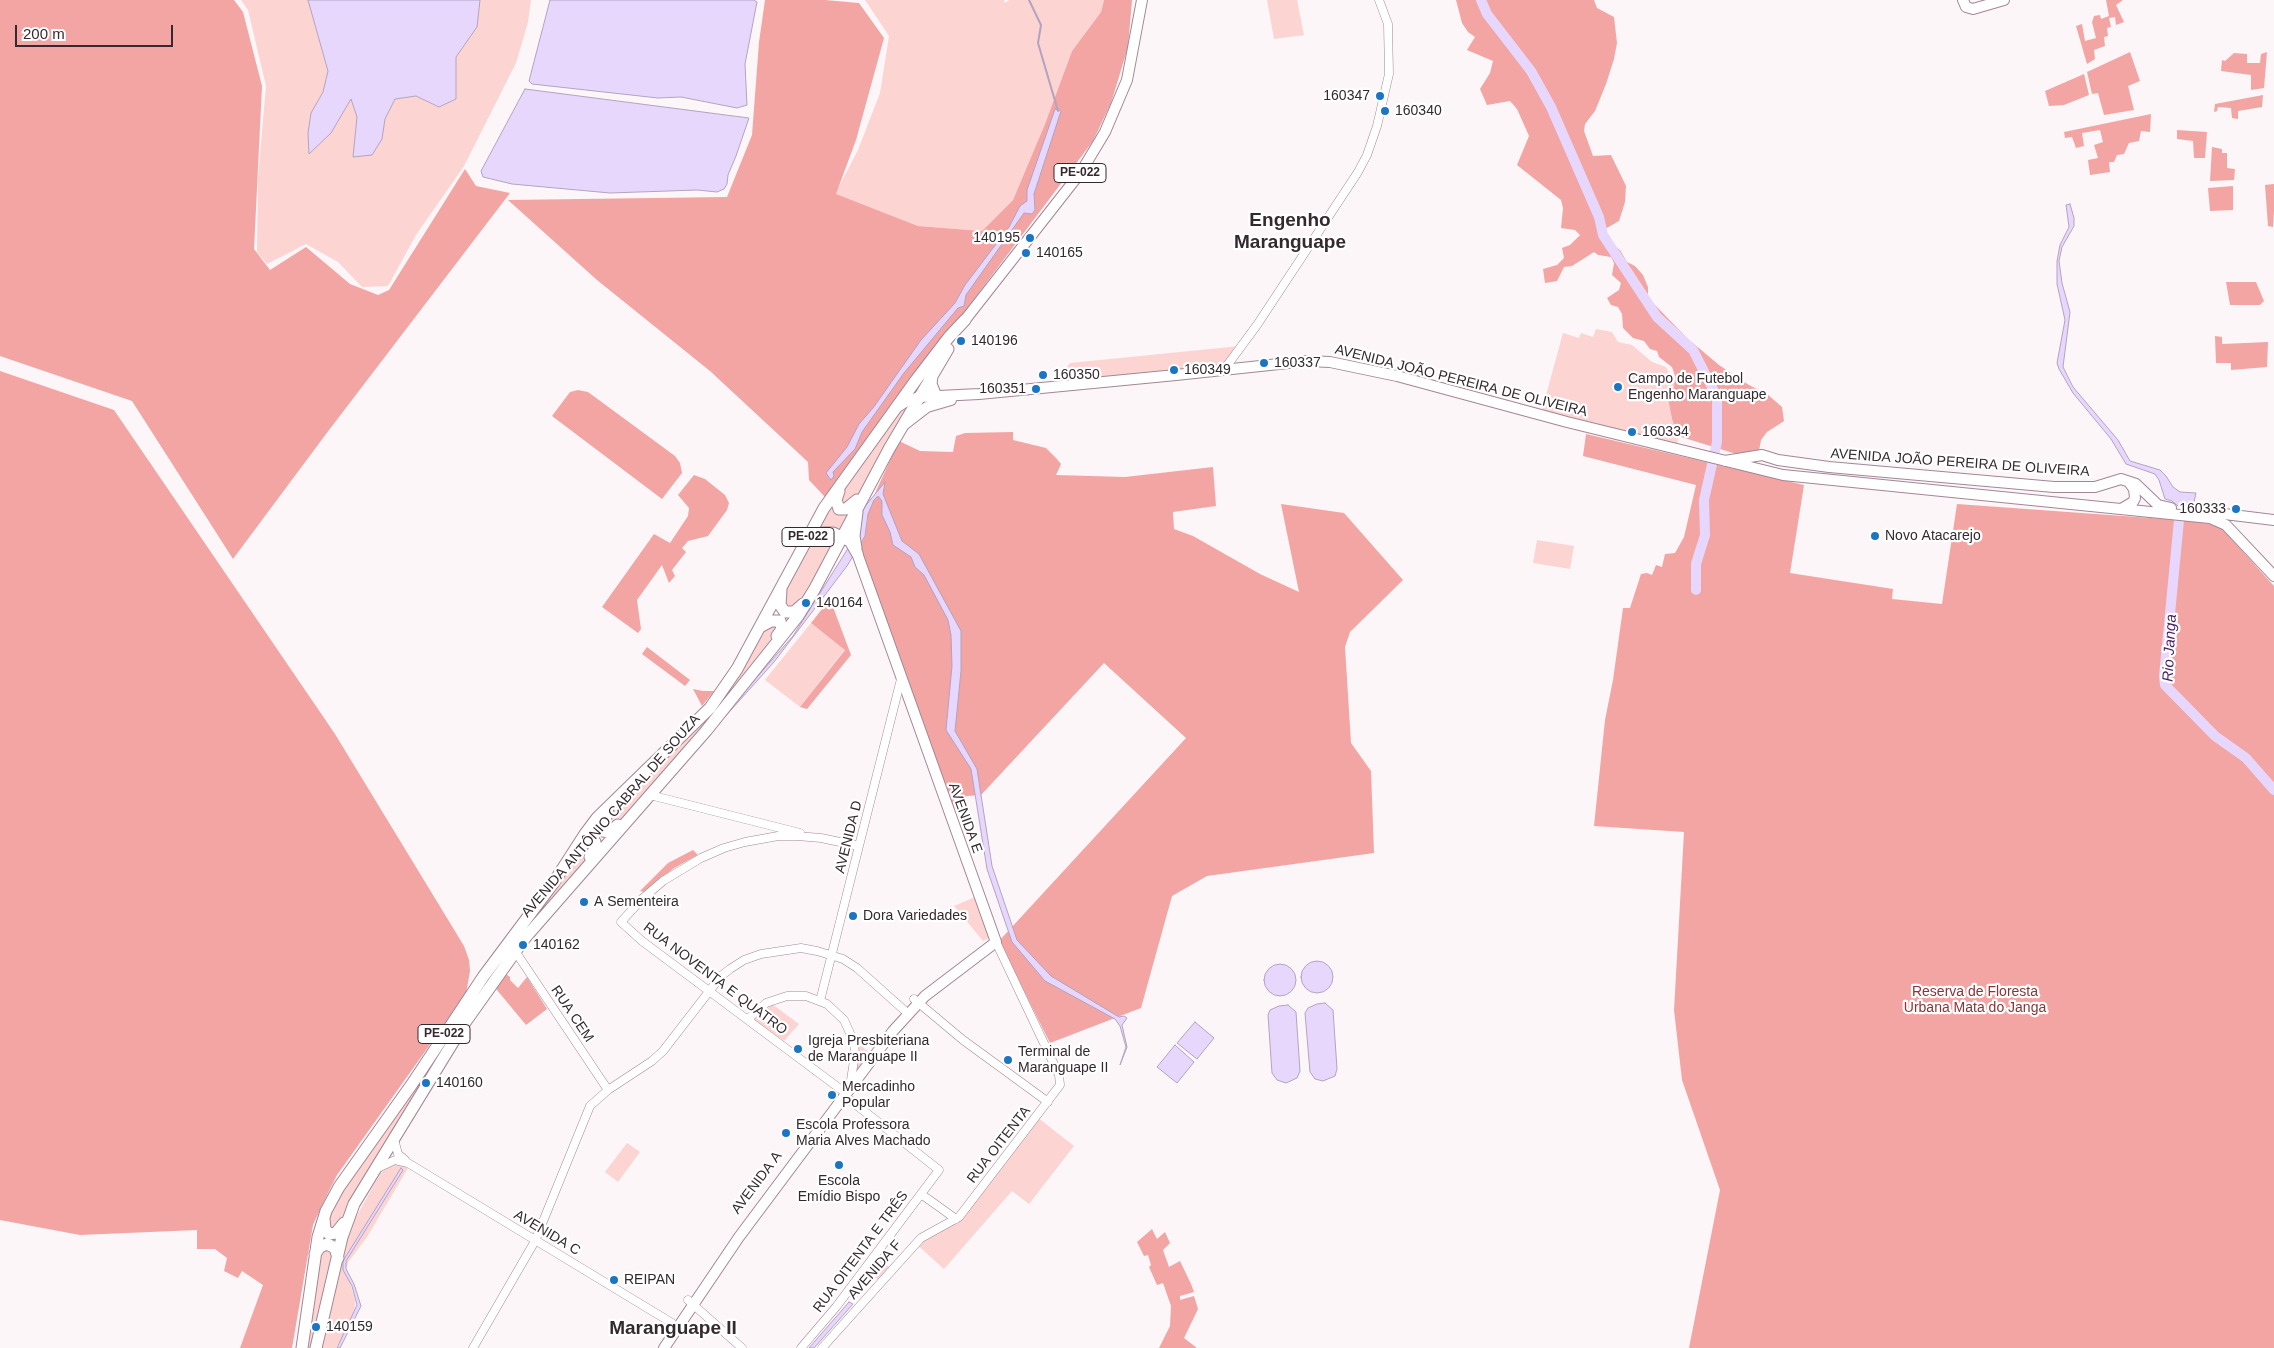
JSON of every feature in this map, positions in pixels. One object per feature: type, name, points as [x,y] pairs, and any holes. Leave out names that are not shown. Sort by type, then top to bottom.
[{"type":"highway","name":"AVENIDA ANTÔNIO CABRAL DE SOUZA","points":[[316,1348],[350,1213],[358,1195],[394,1140],[466,1021],[515,951],[676,765],[741,688],[798,616],[900,429],[933,372],[956,339],[965,320]]},
{"type":"highway","name":"AVENIDA ANTÔNIO CABRAL DE SOUZA","points":[[302,1348],[315,1254],[324,1218],[339,1187],[412,1084],[473,990],[554,882],[597,818],[710,708],[737,669],[824,508],[851,468],[944,343],[965,320]]},
{"type":"highway","points":[[933,372],[931,384],[936,396]]},
{"type":"highway","points":[[851,468],[837,495],[836,504],[839,509],[846,509],[855,503],[889,449]]},
{"type":"highway","points":[[827,564],[850,543],[858,505]]},
{"type":"highway","points":[[805,542],[820,533],[833,533],[841,535],[857,553]]},
{"type":"highway","points":[[781,588],[780,605],[785,612],[794,612],[808,600]]},
{"type":"highway","points":[[741,688],[746,674],[779,634],[782,625],[780,621],[775,620],[760,627]]},
{"type":"highway","points":[[652,766],[602,820],[603,831],[610,832],[615,829],[660,778],[676,765]]},
{"type":"highway","points":[[553,906],[594,853],[595,842],[589,840],[584,842],[566,869],[554,882]]},
{"type":"highway","points":[[324,1218],[325,1229],[329,1234],[332,1234],[340,1230],[350,1213]]},
{"type":"highway","points":[[315,1254],[320,1247],[327,1244],[334,1248],[338,1258]]},
{"type":"main road","name":"AVENIDA ANTÔNIO CABRAL DE SOUZA","points":[[965,320],[1081,172],[1106,132],[1124,88],[1132,62],[1142,0]]},
{"type":"main road","points":[[1960,1],[1973,9],[2004,0]]},
{"type":"main road","name":"AVENIDA JOÃO PEREIRA DE OLIVEIRA","points":[[896,408],[905,402],[919,397],[979,394],[1223,371],[1306,361],[1336,363],[1397,376],[1761,470],[1802,477],[2187,514],[2222,522],[2235,535]]},
{"type":"main road","name":"AVENIDA JOÃO PEREIRA DE OLIVEIRA","points":[[900,429],[927,407],[979,394]]},
{"type":"main road","points":[[1761,470],[1758,463],[1762,455]]},
{"type":"main road","name":"AVENIDA JOÃO PEREIRA DE OLIVEIRA","points":[[1723,461],[1762,455],[1778,460],[1821,466],[2054,487],[2095,487],[2116,480],[2127,479]]},
{"type":"main road","points":[[2123,508],[2132,502],[2135,495],[2132,485],[2127,479]]},
{"type":"main road","points":[[2127,479],[2136,484],[2158,505],[2274,520]]},
{"type":"main road","points":[[2242,517],[2233,523],[2235,535],[2274,576]]},
{"type":"main road","name":"AVENIDA E","points":[[857,553],[995,940]]},
{"type":"main road","name":"AVENIDA A","points":[[844,1093],[851,1080],[904,1010],[995,940]]},
{"type":"main road","name":"AVENIDA A","points":[[658,1348],[672,1324],[844,1093],[916,1001]]},
{"type":"main road","name":"AVENIDA A","points":[[664,1348],[690,1302]]},
{"type":"street","points":[[1223,371],[1257,325],[1358,172],[1367,155],[1377,126],[1389,74],[1388,24],[1380,0]]},
{"type":"street","name":"AVENIDA D","points":[[820,1000],[901,679]]},
{"type":"street","points":[[650,795],[859,846]]},
{"type":"street","name":"RUA NOVENTA E QUATRO","points":[[821,838],[778,836],[753,840],[724,848],[701,858],[663,881],[642,899],[621,922],[642,941],[748,1019],[940,1170]]},
{"type":"street","name":"AVENIDA E","points":[[995,940],[1059,1075],[1060,1085]]},
{"type":"street","points":[[473,1348],[535,1241],[587,1113],[598,1098],[663,1051],[710,990],[730,969],[744,960],[761,954],[801,948],[832,955],[857,968],[904,1010]]},
{"type":"street","name":"RUA CEM","points":[[515,951],[608,1090]]},
{"type":"street","points":[[748,1019],[759,1007],[774,1000],[797,995],[820,1000],[836,1011],[844,1020],[852,1035],[855,1054],[851,1080]]},
{"type":"street","points":[[916,1001],[963,1040],[1048,1102]]},
{"type":"street","name":"RUA OITENTA","points":[[956,1219],[965,1210],[1060,1085]]},
{"type":"street","points":[[394,1140],[398,1154],[408,1164]]},
{"type":"street","points":[[374,1171],[395,1160],[408,1164]]},
{"type":"street","name":"AVENIDA C","points":[[408,1164],[672,1324]]},
{"type":"street","name":"RUA OITENTA E TRÊS","points":[[801,1348],[836,1308],[940,1170]]},
{"type":"street","points":[[921,1194],[956,1219]]},
{"type":"street","name":"AVENIDA F","points":[[822,1348],[920,1238],[956,1219]]},
{"type":"street","points":[[690,1302],[742,1348]]},
{"type":"shaded area","points":[[241,0],[308,0],[328,71],[323,92],[311,113],[309,153],[331,133],[351,99],[357,117],[353,157],[382,139],[385,119],[395,99],[416,96],[439,107],[456,99],[456,57],[477,27],[480,0],[531,0],[528,22],[516,63],[464,166],[416,235],[388,286],[362,287],[338,262],[306,244],[267,264],[257,252],[258,178],[266,86],[248,10]]},
{"type":"shaded area","points":[[308,0],[480,0],[477,27],[456,57],[456,99],[439,107],[416,96],[395,99],[385,119],[382,139],[372,155],[353,157],[357,117],[351,99],[331,133],[309,154],[308,133],[311,113],[323,92],[328,71]]},
{"type":"shaded area","points":[[550,0],[754,0],[757,2],[745,64],[747,105],[737,108],[681,97],[658,98],[532,84],[529,81]]},
{"type":"shaded area","points":[[865,0],[1004,0],[1005,3],[1009,0],[1104,0],[1101,12],[1072,51],[1045,124],[1013,200],[982,231],[918,226],[835,194],[858,150],[880,93],[889,36]]},
{"type":"shaded area","points":[[1267,0],[1297,0],[1304,35],[1274,39]]},
{"type":"shaded area","points":[[525,89],[749,118],[728,175],[727,184],[724,189],[717,192],[697,190],[610,193],[512,184],[483,177],[481,171]]},
{"type":"shaded area","points":[[1055,109],[1061,111],[1034,194],[1035,210],[1032,214],[1024,213],[966,295],[964,306],[958,308],[904,373],[862,432],[855,449],[833,472],[834,476],[831,480],[826,473],[847,447],[859,424],[873,408],[921,340],[955,303],[965,285],[1009,227],[1020,206],[1027,201],[1027,190]]},
{"type":"shaded area","points":[[2070,204],[2074,226],[2062,247],[2059,261],[2062,283],[2070,312],[2063,367],[2073,387],[2118,440],[2130,461],[2160,470],[2173,487],[2180,492],[2196,493],[2194,502],[2188,506],[2178,506],[2172,501],[2165,499],[2155,474],[2126,464],[2111,439],[2073,393],[2059,369],[2057,363],[2065,320],[2057,284],[2057,261],[2060,245],[2069,227],[2066,205]]},
{"type":"shaded area","points":[[1596,329],[1612,332],[1618,342],[1632,345],[1652,362],[1666,367],[1675,384],[1668,399],[1672,419],[1679,436],[1677,444],[1542,410],[1563,333],[1579,338],[1581,333],[1593,337]]},
{"type":"shaded area","points":[[1240,346],[1223,371],[1052,387],[1070,363]]},
{"type":"shaded area","points":[[916,399],[855,499],[840,508],[843,488],[895,412]]},
{"type":"shaded area","points":[[885,482],[883,494],[902,541],[919,554],[961,631],[961,671],[955,731],[977,769],[992,866],[1017,940],[1051,976],[1119,1017],[1124,1016],[1127,1018],[1122,1025],[1127,1047],[1120,1065],[1126,1047],[1120,1026],[1115,1019],[1045,981],[1012,942],[987,869],[971,769],[946,730],[952,666],[951,635],[948,620],[924,575],[915,567],[911,557],[893,545],[890,532],[882,515],[882,501],[878,496],[874,500],[868,514],[865,536],[847,566],[774,662],[687,759],[793,636],[857,534],[862,510]]},
{"type":"shaded area","points":[[833,499],[832,508],[836,512],[856,504],[840,531],[813,532]]},
{"type":"shaded area","points":[[838,536],[805,598],[794,609],[782,608],[787,581],[813,539]]},
{"type":"shaded area","points":[[1537,540],[1574,546],[1570,569],[1533,563]]},
{"type":"shaded area","points":[[778,620],[782,629],[707,730],[610,832],[602,821],[717,700],[763,626]]},
{"type":"shaded area","points":[[811,623],[845,649],[800,707],[765,680]]},
{"type":"shaded area","points":[[586,839],[598,845],[506,964],[340,1227],[329,1233],[327,1212],[340,1187]]},
{"type":"shaded area","points":[[975,897],[989,938],[983,941],[954,906]]},
{"type":"shaded area","points":[[1317,961],[1328,966],[1333,977],[1328,988],[1317,993],[1306,988],[1301,977],[1306,966]]},
{"type":"shaded area","points":[[1280,964],[1291,969],[1296,980],[1291,991],[1280,996],[1269,991],[1264,980],[1269,969]]},
{"type":"shaded area","points":[[1325,1003],[1333,1010],[1337,1069],[1335,1076],[1323,1081],[1315,1079],[1310,1072],[1305,1013],[1308,1008]]},
{"type":"shaded area","points":[[772,1004],[799,1024],[784,1041],[754,1020]]},
{"type":"shaded area","points":[[1288,1005],[1296,1012],[1300,1071],[1297,1078],[1286,1083],[1277,1080],[1272,1073],[1268,1015],[1270,1010]]},
{"type":"shaded area","points":[[1195,1022],[1214,1038],[1197,1059],[1177,1043]]},
{"type":"shaded area","points":[[855,1041],[870,1053],[852,1079]]},
{"type":"shaded area","points":[[1175,1045],[1194,1062],[1177,1083],[1157,1067]]},
{"type":"shaded area","points":[[1037,1117],[1074,1146],[1029,1204],[1012,1191],[944,1269],[915,1243],[958,1218]]},
{"type":"shaded area","points":[[627,1143],[640,1152],[618,1182],[605,1172]]},
{"type":"shaded area","points":[[394,1163],[408,1168],[367,1237],[349,1261],[346,1269],[355,1300],[355,1307],[349,1325],[336,1348],[316,1348],[349,1230],[386,1166]]},
{"type":"shaded area","points":[[401,1168],[403,1170],[346,1261],[346,1269],[354,1284],[361,1306],[340,1348],[337,1348],[357,1305],[352,1286],[343,1270],[343,1261]]},
{"type":"shaded area","points":[[333,1248],[335,1268],[311,1348],[301,1348],[319,1250]]},
{"type":"shaded area","points":[[875,1256],[892,1269],[881,1282],[865,1269]]},
{"type":"shaded area","points":[[849,1302],[853,1304],[814,1348],[809,1348]]},
{"type":"green space","points":[[0,0],[234,0],[243,12],[262,86],[254,249],[270,270],[306,247],[350,284],[378,295],[389,290],[465,169],[476,186],[510,193],[233,559],[132,401],[0,356]]},
{"type":"green space","points":[[765,0],[825,0],[859,3],[884,38],[856,140],[836,194],[918,226],[982,231],[1013,200],[1045,124],[1072,51],[1101,12],[1104,0],[1132,0],[1128,47],[1111,103],[1093,141],[825,497],[809,480],[808,462],[710,371],[597,280],[508,200],[727,197],[752,135],[759,42]]},
{"type":"green space","points":[[1456,0],[1594,0],[1597,8],[1614,17],[1617,43],[1614,59],[1595,111],[1585,124],[1584,131],[1593,156],[1611,155],[1626,186],[1625,202],[1619,221],[1605,229],[1612,244],[1620,250],[1627,262],[1635,266],[1643,275],[1648,287],[1648,298],[1687,338],[1719,365],[1749,385],[1767,394],[1782,407],[1784,421],[1767,432],[1761,440],[1759,451],[1746,457],[1678,436],[1668,399],[1674,387],[1675,376],[1672,367],[1659,357],[1657,351],[1650,349],[1644,341],[1633,338],[1623,328],[1622,314],[1618,307],[1611,305],[1607,298],[1619,290],[1621,283],[1612,275],[1614,263],[1611,257],[1598,255],[1594,252],[1572,266],[1564,267],[1557,281],[1545,283],[1543,269],[1557,265],[1564,258],[1562,248],[1570,245],[1580,235],[1575,230],[1561,228],[1563,208],[1561,200],[1517,165],[1529,136],[1517,109],[1510,101],[1487,105],[1480,89],[1490,73],[1493,61],[1467,50],[1475,37],[1468,32],[1462,23]]},
{"type":"green space","points":[[2106,0],[2123,0],[2116,5],[2124,22],[2116,25],[2115,17],[2109,18],[2111,27],[2107,28],[2108,36],[2104,37],[2105,46],[2094,50],[2095,59],[2087,64],[2076,26],[2082,24],[2085,41],[2096,38],[2092,22],[2094,16],[2100,15],[2101,19],[2109,16]]},
{"type":"green space","points":[[2130,52],[2140,81],[2128,86],[2134,110],[2104,115],[2098,93],[2092,94],[2087,72]]},
{"type":"green space","points":[[2267,52],[2264,88],[2251,90],[2251,75],[2221,71],[2222,60],[2225,61],[2234,53],[2247,54],[2247,63],[2260,63],[2261,54]]},
{"type":"green space","points":[[2084,74],[2089,95],[2064,105],[2049,106],[2045,91]]},
{"type":"green space","points":[[2263,95],[2262,107],[2238,111],[2238,119],[2232,118],[2231,108],[2218,107],[2217,111],[2214,112],[2215,104]]},
{"type":"green space","points":[[2151,114],[2150,132],[2141,131],[2139,141],[2129,143],[2124,154],[2117,155],[2114,162],[2109,162],[2110,172],[2090,175],[2088,160],[2098,158],[2094,145],[2103,142],[2100,130],[2082,133],[2084,146],[2076,148],[2072,137],[2065,138],[2064,132]]},
{"type":"green space","points":[[2177,130],[2207,132],[2205,158],[2194,158],[2193,141],[2177,139]]},
{"type":"green space","points":[[2212,147],[2222,149],[2222,153],[2227,153],[2227,168],[2235,169],[2234,180],[2210,181]]},
{"type":"green space","points":[[2274,184],[2273,227],[2268,226],[2265,185]]},
{"type":"green space","points":[[2233,186],[2233,210],[2210,211],[2208,188]]},
{"type":"green space","points":[[2226,282],[2256,282],[2264,301],[2260,305],[2230,305]]},
{"type":"green space","points":[[2215,336],[2222,337],[2222,344],[2268,342],[2267,367],[2231,370],[2231,363],[2216,363]]},
{"type":"green space","points":[[0,371],[114,410],[335,734],[464,946],[469,960],[470,971],[466,994],[337,1175],[323,1203],[313,1225],[292,1348],[240,1348],[263,1285],[242,1271],[238,1278],[224,1271],[227,1258],[215,1249],[197,1249],[197,1230],[80,1235],[0,1220]]},
{"type":"green space","points":[[578,390],[588,392],[675,456],[680,463],[682,473],[662,499],[552,416],[570,392]]},
{"type":"green space","points":[[1013,432],[1013,440],[1046,448],[1056,458],[1061,464],[1056,475],[1125,477],[1213,467],[1216,506],[1173,512],[1174,529],[1193,536],[1260,574],[1299,592],[1281,504],[1344,513],[1403,580],[1350,632],[1345,647],[1351,743],[1371,771],[1374,853],[1207,876],[1172,896],[1141,1008],[1050,1043],[999,941],[1186,738],[1104,663],[981,795],[967,796],[953,810],[860,545],[865,536],[868,514],[876,491],[899,441],[920,451],[953,452],[956,436],[965,433]]},
{"type":"green space","name":"Reserva de Floresta Urbana Mata do Janga","points":[[1586,434],[1804,485],[1790,573],[1893,589],[1892,599],[1942,604],[1957,504],[2179,520],[2219,525],[2274,586],[2274,1348],[1689,1348],[1720,1190],[1682,1080],[1674,1010],[1684,832],[1594,826],[1605,720],[1613,680],[1623,608],[1630,608],[1641,574],[1647,573],[1652,575],[1656,565],[1662,567],[1665,554],[1675,553],[1684,537],[1696,485],[1583,456]]},
{"type":"green space","points":[[694,475],[705,479],[725,495],[729,503],[727,510],[708,536],[688,541],[682,548],[686,552],[672,570],[675,576],[669,583],[662,565],[637,600],[641,629],[638,633],[602,607],[654,534],[670,543],[688,516],[689,508],[678,495]]},
{"type":"green space","points":[[830,599],[851,655],[807,709],[800,707],[845,650],[811,623]]},
{"type":"green space","points":[[647,647],[690,680],[685,686],[642,654]]},
{"type":"green space","points":[[693,689],[703,691],[714,691],[702,706]]},
{"type":"green space","points":[[693,850],[698,855],[674,868],[644,892],[640,891],[668,863]]},
{"type":"green space","points":[[502,971],[510,977],[510,980],[518,988],[527,977],[547,1009],[526,1025],[492,984]]},
{"type":"green space","points":[[1152,1229],[1157,1239],[1165,1232],[1170,1243],[1163,1250],[1169,1267],[1180,1261],[1191,1284],[1194,1292],[1180,1296],[1180,1300],[1194,1296],[1198,1309],[1184,1338],[1197,1348],[1159,1348],[1170,1326],[1171,1306],[1163,1283],[1157,1285],[1149,1267],[1151,1265],[1148,1255],[1144,1256],[1137,1242]]},
{"type":"waterway","points":[[1029,0],[1041,25],[1038,43],[1058,111]]},
{"type":"waterway","points":[[1481,0],[1487,14],[1531,71],[1551,107],[1599,217],[1603,235],[1657,317],[1693,350],[1717,397],[1717,442],[1704,500],[1705,535],[1696,564],[1696,590]]},
{"type":"waterway","name":"Rio Janga","points":[[2179,520],[2164,676],[2165,685],[2215,736],[2246,758],[2274,790]]},
{"type":"place","name":"160347","points":[[1380,96]]},
{"type":"place","name":"160340","points":[[1385,111]]},
{"type":"place","name":"140195","points":[[1030,238]]},
{"type":"place","name":"140165","points":[[1026,253]]},
{"type":"place","name":"140196","points":[[961,341]]},
{"type":"place","name":"160337","points":[[1264,363]]},
{"type":"place","name":"160349","points":[[1174,370]]},
{"type":"place","name":"160350","points":[[1043,375]]},
{"type":"place","name":"Campo de Futebol Engenho Maranguape","points":[[1618,387]]},
{"type":"place","name":"160351","points":[[1036,389]]},
{"type":"place","name":"160334","points":[[1632,432]]},
{"type":"place","name":"160333","points":[[2236,509]]},
{"type":"place","name":"Novo Atacarejo","points":[[1875,536]]},
{"type":"place","name":"140164","points":[[806,603]]},
{"type":"place","name":"A Sementeira","points":[[584,902]]},
{"type":"place","name":"Dora Variedades","points":[[853,916]]},
{"type":"place","name":"140162","points":[[523,945]]},
{"type":"place","name":"Igreja Presbiteriana de Maranguape II","points":[[798,1049]]},
{"type":"place","name":"Terminal de Maranguape II","points":[[1008,1060]]},
{"type":"place","name":"140160","points":[[426,1083]]},
{"type":"place","name":"Mercadinho Popular","points":[[832,1095]]},
{"type":"place","name":"Escola Professora Maria Alves Machado","points":[[786,1133]]},
{"type":"place","name":"Escola Emídio Bispo","points":[[839,1165]]},
{"type":"place","name":"REIPAN","points":[[614,1280]]},
{"type":"place","name":"140159","points":[[316,1327]]},
{"type":"district","name":"Engenho Maranguape","points":[[1290,232]]},
{"type":"district","name":"Maranguape II","points":[[673,1329]]}]
